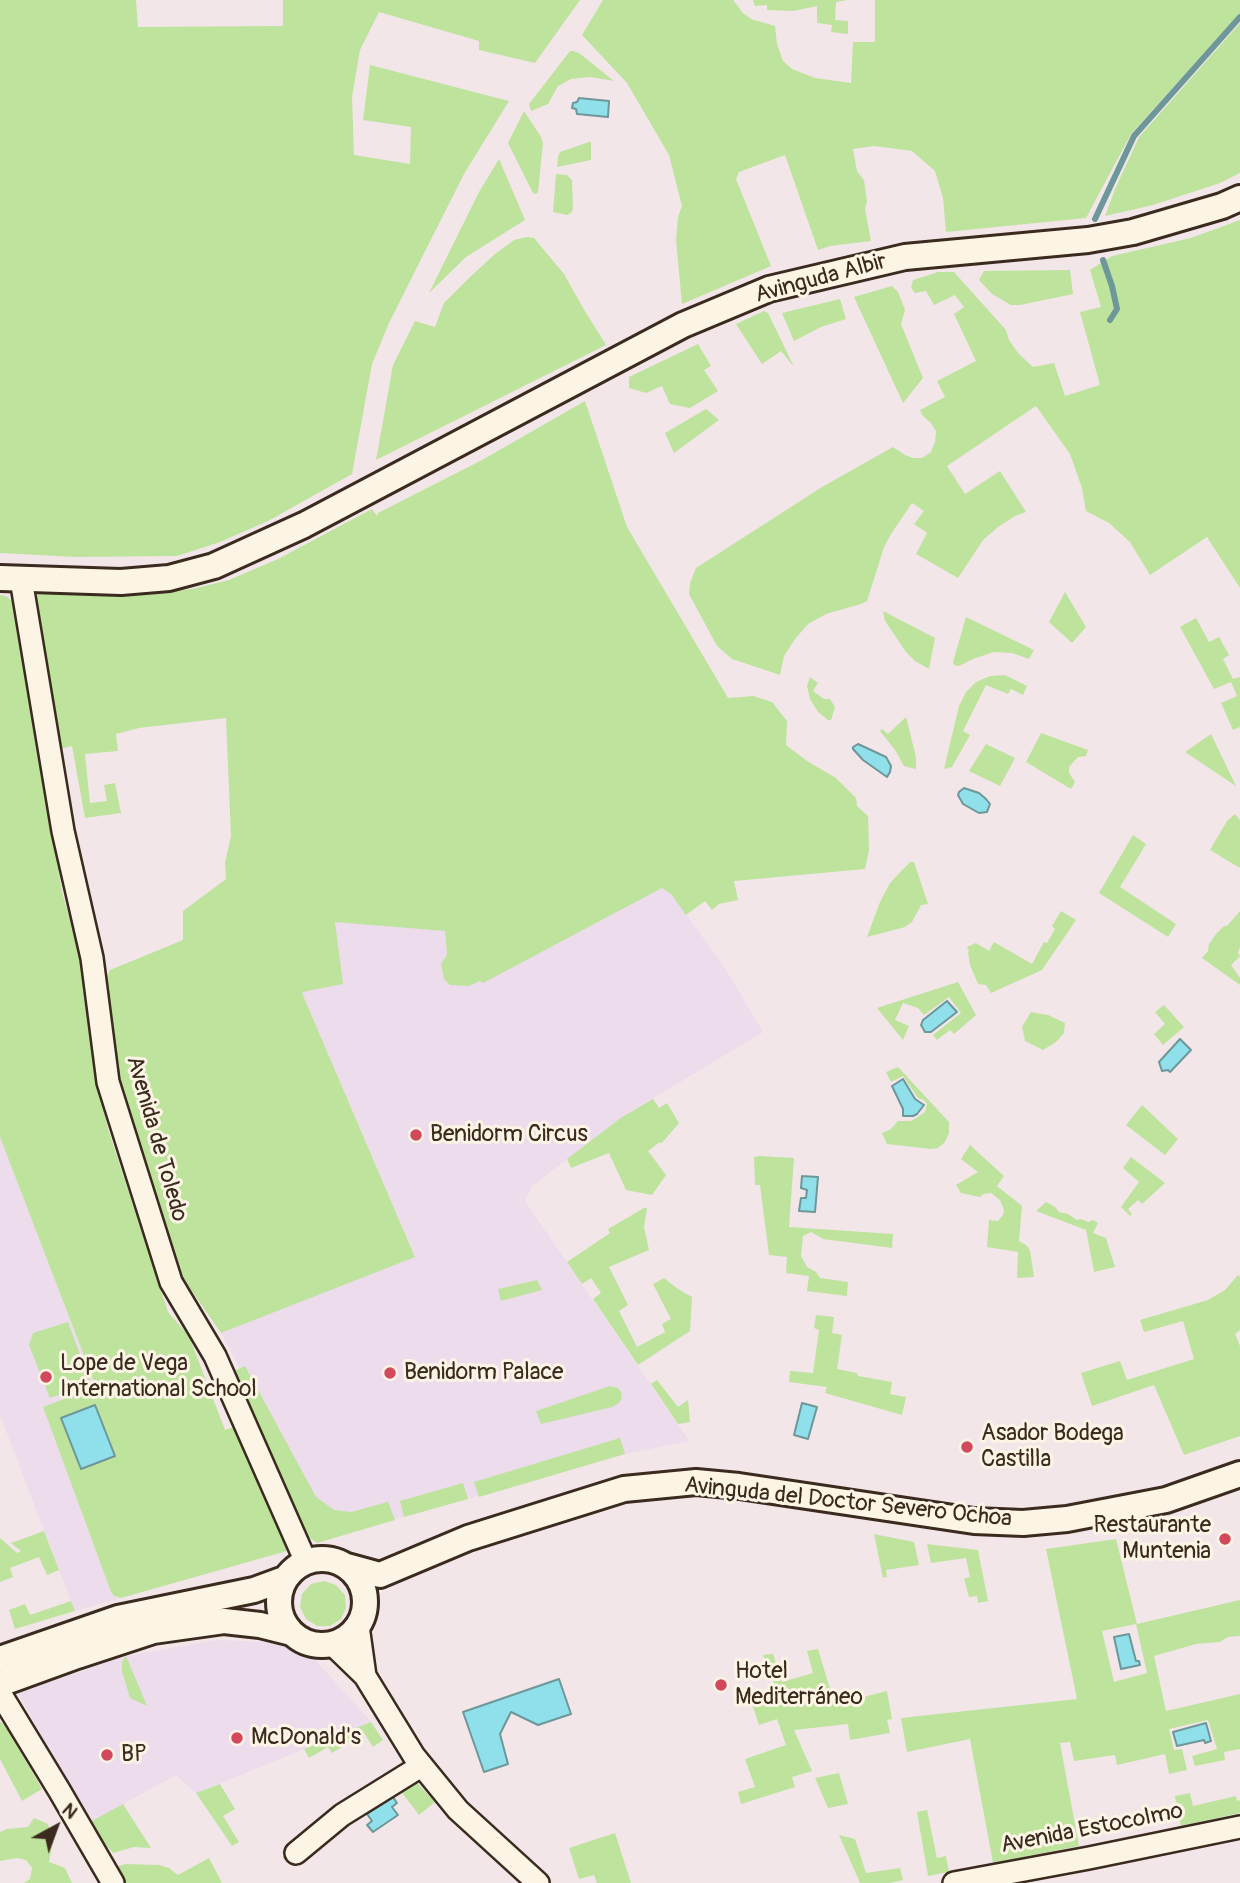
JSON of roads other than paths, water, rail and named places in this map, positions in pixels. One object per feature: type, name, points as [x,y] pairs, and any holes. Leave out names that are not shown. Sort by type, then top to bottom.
[{"type":"street","name":"Avinguda Albir","points":[[10,578],[121,582],[169,578],[215,566],[304,525],[683,325],[769,289],[905,257],[1088,240],[1133,232],[1222,206],[1240,198]]},
{"type":"street","name":"Avenida de Toledo","points":[[10,578],[92,958],[108,1082],[171,1282],[215,1356],[306,1562]]},
{"type":"street","name":"Avinguda del Doctor Severo Ochoa","points":[[380,1575],[468,1538],[624,1489],[696,1482],[974,1521],[1023,1523],[1078,1517],[1166,1500],[1240,1474]]},
{"type":"street","points":[[0,1659],[118,1618],[254,1590],[284,1579],[306,1562],[334,1560],[380,1575],[362,1614],[345,1639],[332,1644],[317,1645],[303,1641],[292,1633],[283,1621],[279,1593],[284,1579]]},
{"type":"street","points":[[347,1566],[357,1576],[363,1588],[365,1676]]},
{"type":"street","points":[[0,1684],[153,1631],[224,1621],[260,1625],[292,1633]]},
{"type":"street","points":[[332,1644],[365,1676],[421,1766],[458,1810],[538,1883]]},
{"type":"street","points":[[0,1693],[113,1883]]},
{"type":"street","points":[[296,1853],[342,1815],[421,1766]]},
{"type":"street","name":"Avenida Estocolmo","points":[[954,1883],[1240,1826]]},
{"type":"water","points":[[579,98],[609,101],[608,117],[577,114],[576,109],[572,108]]},
{"type":"water","points":[[858,744],[886,757],[891,766],[887,777],[863,760],[853,749]]},
{"type":"water","points":[[964,788],[979,793],[986,799],[990,804],[987,812],[979,813],[963,804],[958,795]]},
{"type":"water","points":[[947,1001],[957,1012],[931,1032],[925,1032],[921,1025],[923,1020]]},
{"type":"water","points":[[1180,1039],[1191,1050],[1170,1072],[1162,1071],[1159,1062]]},
{"type":"water","points":[[903,1079],[915,1099],[924,1105],[913,1116],[903,1116],[903,1109],[892,1086]]},
{"type":"water","points":[[802,1176],[818,1177],[815,1212],[799,1211],[801,1198],[806,1198],[807,1190],[801,1188]]},
{"type":"water","points":[[802,1403],[817,1407],[808,1439],[794,1435]]},
{"type":"water","points":[[95,1405],[115,1456],[81,1469],[61,1418]]},
{"type":"water","points":[[1129,1634],[1136,1661],[1139,1661],[1140,1665],[1121,1669],[1114,1637]]},
{"type":"water","points":[[559,1679],[571,1714],[538,1725],[511,1712],[500,1734],[508,1764],[484,1772],[463,1712]]},
{"type":"water","points":[[1206,1723],[1211,1741],[1177,1746],[1173,1732]]},
{"type":"water","points":[[393,1797],[397,1803],[392,1807],[398,1815],[373,1832],[367,1825],[372,1821],[367,1814]]},
{"type":"waterway","points":[[1095,219],[1134,136],[1240,17]]},
{"type":"waterway","points":[[1103,260],[1117,309],[1110,320]]},
{"type":"place","name":"Benidorm Circus","points":[[416,1135]]},
{"type":"place","name":"Benidorm Palace","points":[[390,1373]]},
{"type":"place","name":"Lope de Vega International School","points":[[46,1377]]},
{"type":"place","name":"Asador Bodega Castilla","points":[[967,1447]]},
{"type":"place","name":"Restaurante Muntenia","points":[[1225,1539]]},
{"type":"place","name":"Hotel Mediterráneo","points":[[721,1685]]},
{"type":"place","name":"McDonald's","points":[[237,1738]]},
{"type":"place","name":"BP","points":[[107,1755]]}]
